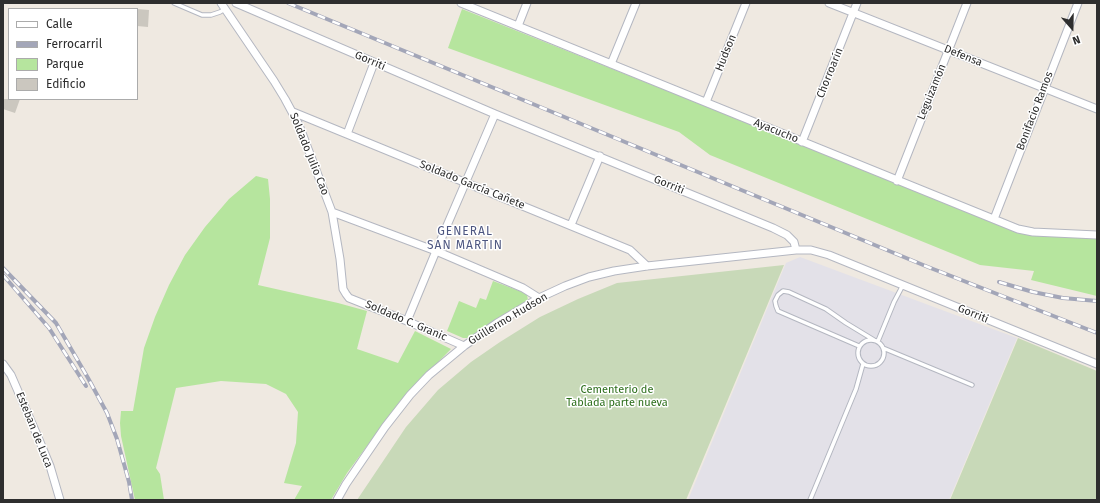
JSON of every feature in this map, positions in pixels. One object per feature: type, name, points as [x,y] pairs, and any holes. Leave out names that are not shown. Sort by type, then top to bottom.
[{"type":"street","name":"Gorriti","points":[[236,3],[495,114],[773,228],[788,235],[794,242],[796,250],[812,250],[829,255],[1097,364]]},
{"type":"street","name":"Ayacucho","points":[[461,3],[1018,229],[1033,232],[1097,235]]},
{"type":"street","points":[[518,26],[527,3]]},
{"type":"street","points":[[611,64],[636,3]]},
{"type":"street","name":"Hudson","points":[[706,102],[746,3]]},
{"type":"street","name":"Defensa","points":[[829,3],[1097,109]]},
{"type":"street","name":"Chorroarín","points":[[802,142],[857,3]]},
{"type":"street","name":"Leguizamón","points":[[897,181],[967,3]]},
{"type":"street","name":"Bonifacio Ramos","points":[[994,219],[1078,3]]},
{"type":"street","name":"Soldado Julio Cao","points":[[223,6],[274,81],[293,112],[307,144],[332,212],[344,289],[349,298]]},
{"type":"street","points":[[347,134],[374,63]]},
{"type":"street","name":"Soldado García Cañete","points":[[293,112],[630,250],[647,266]]},
{"type":"street","points":[[408,321],[436,251],[495,114]]},
{"type":"street","points":[[571,225],[600,156]]},
{"type":"street","points":[[332,212],[436,251],[523,288],[539,298]]},
{"type":"street","name":"Guillermo Hudson","points":[[337,500],[346,484],[385,427],[410,395],[429,375],[464,346],[497,323],[539,298],[589,277],[614,271],[796,250]]},
{"type":"street","name":"Soldado C. Granic","points":[[349,298],[408,321],[464,346]]},
{"type":"street","name":"Esteban de Luca","points":[[3,364],[11,376],[40,442],[50,466],[60,500]]},
{"type":"lane","points":[[174,3],[202,15],[211,15],[220,12],[223,6]]},
{"type":"lane","points":[[876,341],[891,307],[903,285]]},
{"type":"lane","points":[[859,346],[778,311],[775,301],[778,295],[783,291],[789,292],[826,309],[876,341],[883,348],[972,384]]},
{"type":"lane","points":[[876,341],[866,340],[859,346],[858,358],[863,364],[872,366],[879,363],[884,356],[883,348]]},
{"type":"lane","points":[[810,500],[856,389],[863,364]]},
{"type":"shaded area","points":[[800,257],[1017,338],[949,500],[688,500],[786,263]]},
{"type":"green space","points":[[462,9],[1016,230],[1097,237],[1097,296],[1031,280],[1034,271],[980,265],[710,155],[679,132],[448,48]]},
{"type":"green space","points":[[256,176],[268,179],[270,199],[270,238],[258,285],[367,311],[357,349],[398,363],[415,331],[451,349],[401,400],[347,473],[331,500],[294,500],[302,486],[284,483],[296,443],[298,412],[286,394],[266,384],[221,381],[176,388],[156,468],[160,474],[164,500],[135,500],[121,436],[121,411],[133,411],[144,348],[155,317],[169,285],[185,255],[205,227],[229,199]]},
{"type":"green space","name":"Cementerio de Tablada parte nueva","points":[[784,265],[686,500],[357,500],[406,427],[438,390],[471,362],[540,317],[617,283]]},
{"type":"green space","points":[[493,281],[525,293],[528,300],[469,338],[463,338],[447,331],[459,301],[476,308],[480,298],[486,300]]},
{"type":"green space","points":[[1018,338],[1097,371],[1097,500],[950,500]]},
{"type":"building","points":[[138,9],[149,10],[148,27],[138,26]]},
{"type":"building","points":[[3,99],[20,100],[15,113],[3,109]]},
{"type":"railway","points":[[288,3],[928,267],[1097,333]]},
{"type":"railway","points":[[3,268],[56,323],[88,378],[107,413],[117,439],[129,482],[132,500]]},
{"type":"railway","points":[[3,275],[49,328],[86,386]]},
{"type":"railway","points":[[999,282],[1033,292],[1063,298],[1097,301]]},
{"type":"district","name":"GENERAL SAN MARTIN","points":[[465,239]]}]
